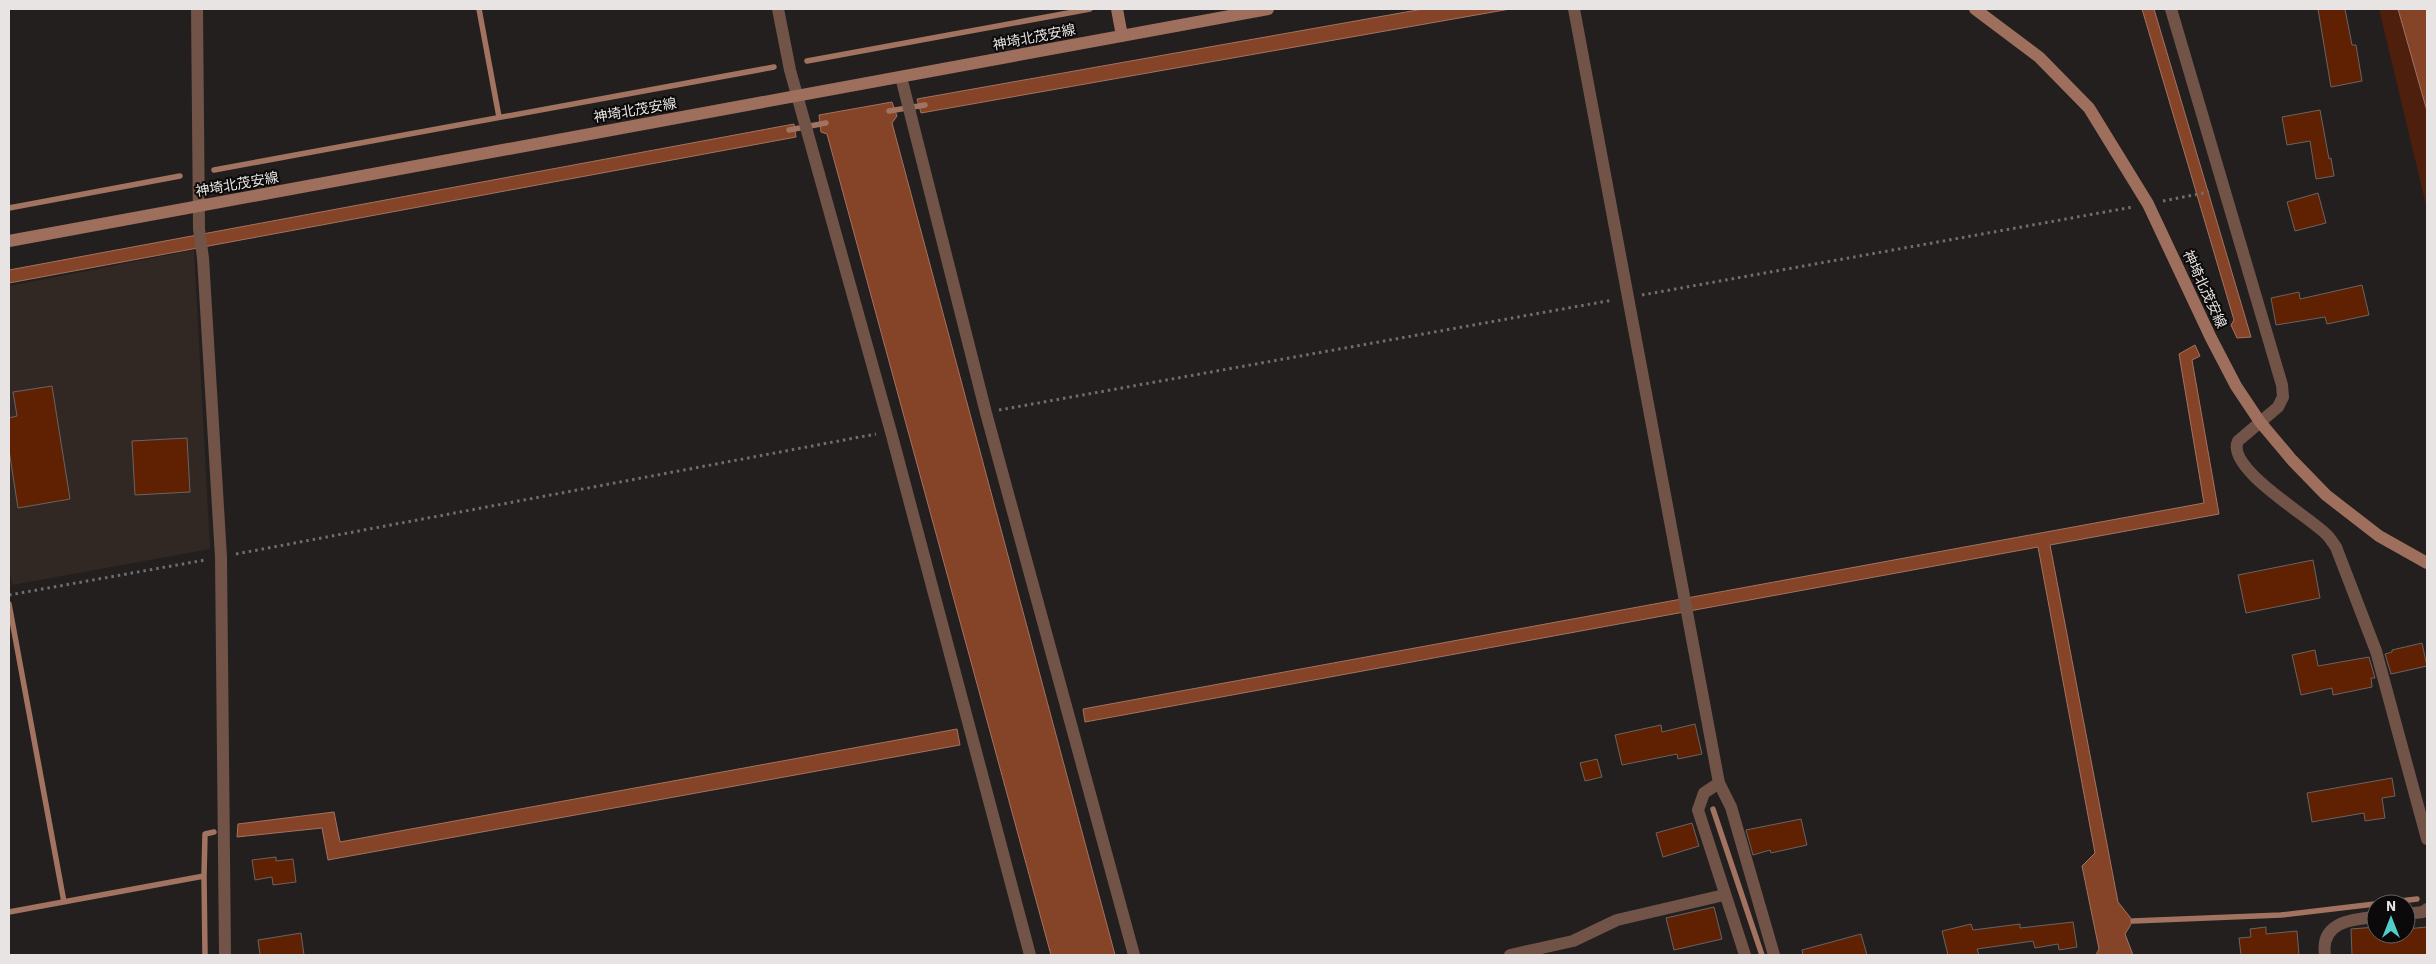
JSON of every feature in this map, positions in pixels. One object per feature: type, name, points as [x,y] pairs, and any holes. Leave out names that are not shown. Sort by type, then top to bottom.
[{"type":"main road","points":[[1117,9],[1122,36]]},
{"type":"main road","name":"神埼北茂安線","points":[[9,241],[1268,9]]},
{"type":"main road","name":"神埼北茂安線","points":[[1975,9],[2039,56],[2089,108],[2148,204],[2236,386],[2260,422],[2292,460],[2326,495],[2379,536],[2427,563]]},
{"type":"street","points":[[197,9],[199,229],[203,258],[221,557],[225,955]]},
{"type":"street","points":[[778,9],[797,96],[891,432],[1030,955]]},
{"type":"street","points":[[1574,9],[1719,784],[1731,807],[1774,955]]},
{"type":"street","points":[[2171,9],[2282,385],[2283,397],[2278,407],[2238,441],[2236,446],[2237,453],[2244,465],[2265,486],[2327,534],[2336,547],[2376,651],[2427,839]]},
{"type":"street","points":[[901,77],[910,121],[986,412],[1134,955]]},
{"type":"street","points":[[1719,784],[1704,793],[1698,810],[1745,955]]},
{"type":"street","points":[[1510,955],[1573,941],[1618,920],[1724,895]]},
{"type":"street","points":[[2325,955],[2328,935],[2337,925],[2350,919],[2366,918]]},
{"type":"path","points":[[986,412],[1628,298],[2211,191]]},
{"type":"path","points":[[9,595],[891,432]]},
{"type":"shaded area","points":[[1423,9],[1510,9],[921,113],[917,99]]},
{"type":"shaded area","points":[[2142,9],[2154,9],[2251,337],[2237,338],[2231,325],[2234,320]]},
{"type":"shaded area","points":[[2379,9],[2398,9],[2427,111],[2427,209]]},
{"type":"shaded area","points":[[2398,9],[2427,9],[2427,111]]},
{"type":"shaded area","points":[[892,102],[897,116],[892,123],[1115,955],[1051,955],[827,134],[821,132],[819,115]]},
{"type":"shaded area","points":[[794,124],[796,137],[9,283],[9,270]]},
{"type":"shaded area","points":[[194,250],[210,549],[12,585],[9,568],[9,286]]},
{"type":"shaded area","points":[[2195,345],[2200,356],[2192,360],[2219,514],[2050,545],[2118,902],[2133,921],[2125,934],[2133,955],[2096,955],[2099,949],[2082,866],[2095,853],[2038,547],[1085,722],[1083,709],[2204,503],[2179,354]]},
{"type":"shaded area","points":[[957,729],[960,745],[328,860],[322,828],[237,837],[238,824],[334,812],[340,842]]},
{"type":"building","points":[[2318,9],[2345,9],[2352,45],[2356,45],[2362,81],[2331,87]]},
{"type":"building","points":[[2320,110],[2334,176],[2316,179],[2310,141],[2287,145],[2282,117]]},
{"type":"building","points":[[2318,193],[2326,223],[2295,231],[2287,202]]},
{"type":"building","points":[[2362,285],[2369,315],[2327,324],[2325,317],[2276,325],[2271,298],[2299,292],[2300,299]]},
{"type":"building","points":[[52,386],[70,499],[18,508],[9,450],[9,418],[17,416],[13,392]]},
{"type":"building","points":[[187,438],[190,492],[135,495],[132,441]]},
{"type":"building","points":[[2313,560],[2320,598],[2246,613],[2238,575]]},
{"type":"building","points":[[2422,643],[2427,666],[2391,674],[2385,654],[2392,652],[2392,650]]},
{"type":"building","points":[[2315,650],[2318,666],[2369,657],[2375,678],[2371,678],[2372,687],[2333,695],[2332,688],[2301,695],[2292,655]]},
{"type":"building","points":[[1695,724],[1702,754],[1678,759],[1677,754],[1622,765],[1615,735],[1661,725],[1662,732]]},
{"type":"building","points":[[1597,759],[1602,777],[1585,781],[1580,763]]},
{"type":"building","points":[[2392,778],[2395,796],[2382,798],[2385,818],[2365,821],[2364,813],[2312,822],[2307,793]]},
{"type":"building","points":[[1801,819],[1807,845],[1771,853],[1770,850],[1753,855],[1746,830]]},
{"type":"building","points":[[1692,823],[1699,846],[1663,857],[1656,833]]},
{"type":"building","points":[[276,857],[276,861],[293,859],[296,882],[273,885],[272,877],[255,880],[252,860]]},
{"type":"building","points":[[1714,907],[1722,939],[1674,950],[1666,918]]},
{"type":"building","points":[[2073,922],[2077,947],[2059,950],[2058,944],[2035,948],[2033,941],[1977,949],[1979,955],[1948,955],[1942,931],[1971,924],[1973,930],[2020,924],[2020,928]]},
{"type":"building","points":[[2266,927],[2266,934],[2297,931],[2299,955],[2241,955],[2239,938],[2251,937],[2250,929]]},
{"type":"building","points":[[2427,927],[2427,955],[2352,955],[2351,929],[2366,928],[2366,944],[2416,944],[2416,928]]},
{"type":"building","points":[[301,933],[304,955],[260,955],[258,940]]},
{"type":"building","points":[[1861,934],[1867,955],[1803,955],[1802,950]]},
{"type":"waterway","points":[[479,9],[499,117]]},
{"type":"waterway","points":[[807,61],[1090,9]]},
{"type":"waterway","points":[[214,170],[774,67]]},
{"type":"waterway","points":[[889,111],[925,105]]},
{"type":"waterway","points":[[789,130],[826,123]]},
{"type":"waterway","points":[[9,208],[180,176]]},
{"type":"waterway","points":[[9,604],[64,902]]},
{"type":"waterway","points":[[1713,809],[1762,955]]},
{"type":"waterway","points":[[9,912],[204,876],[205,834],[214,832]]},
{"type":"waterway","points":[[204,876],[205,955]]},
{"type":"waterway","points":[[2133,921],[2281,915],[2417,899]]}]
